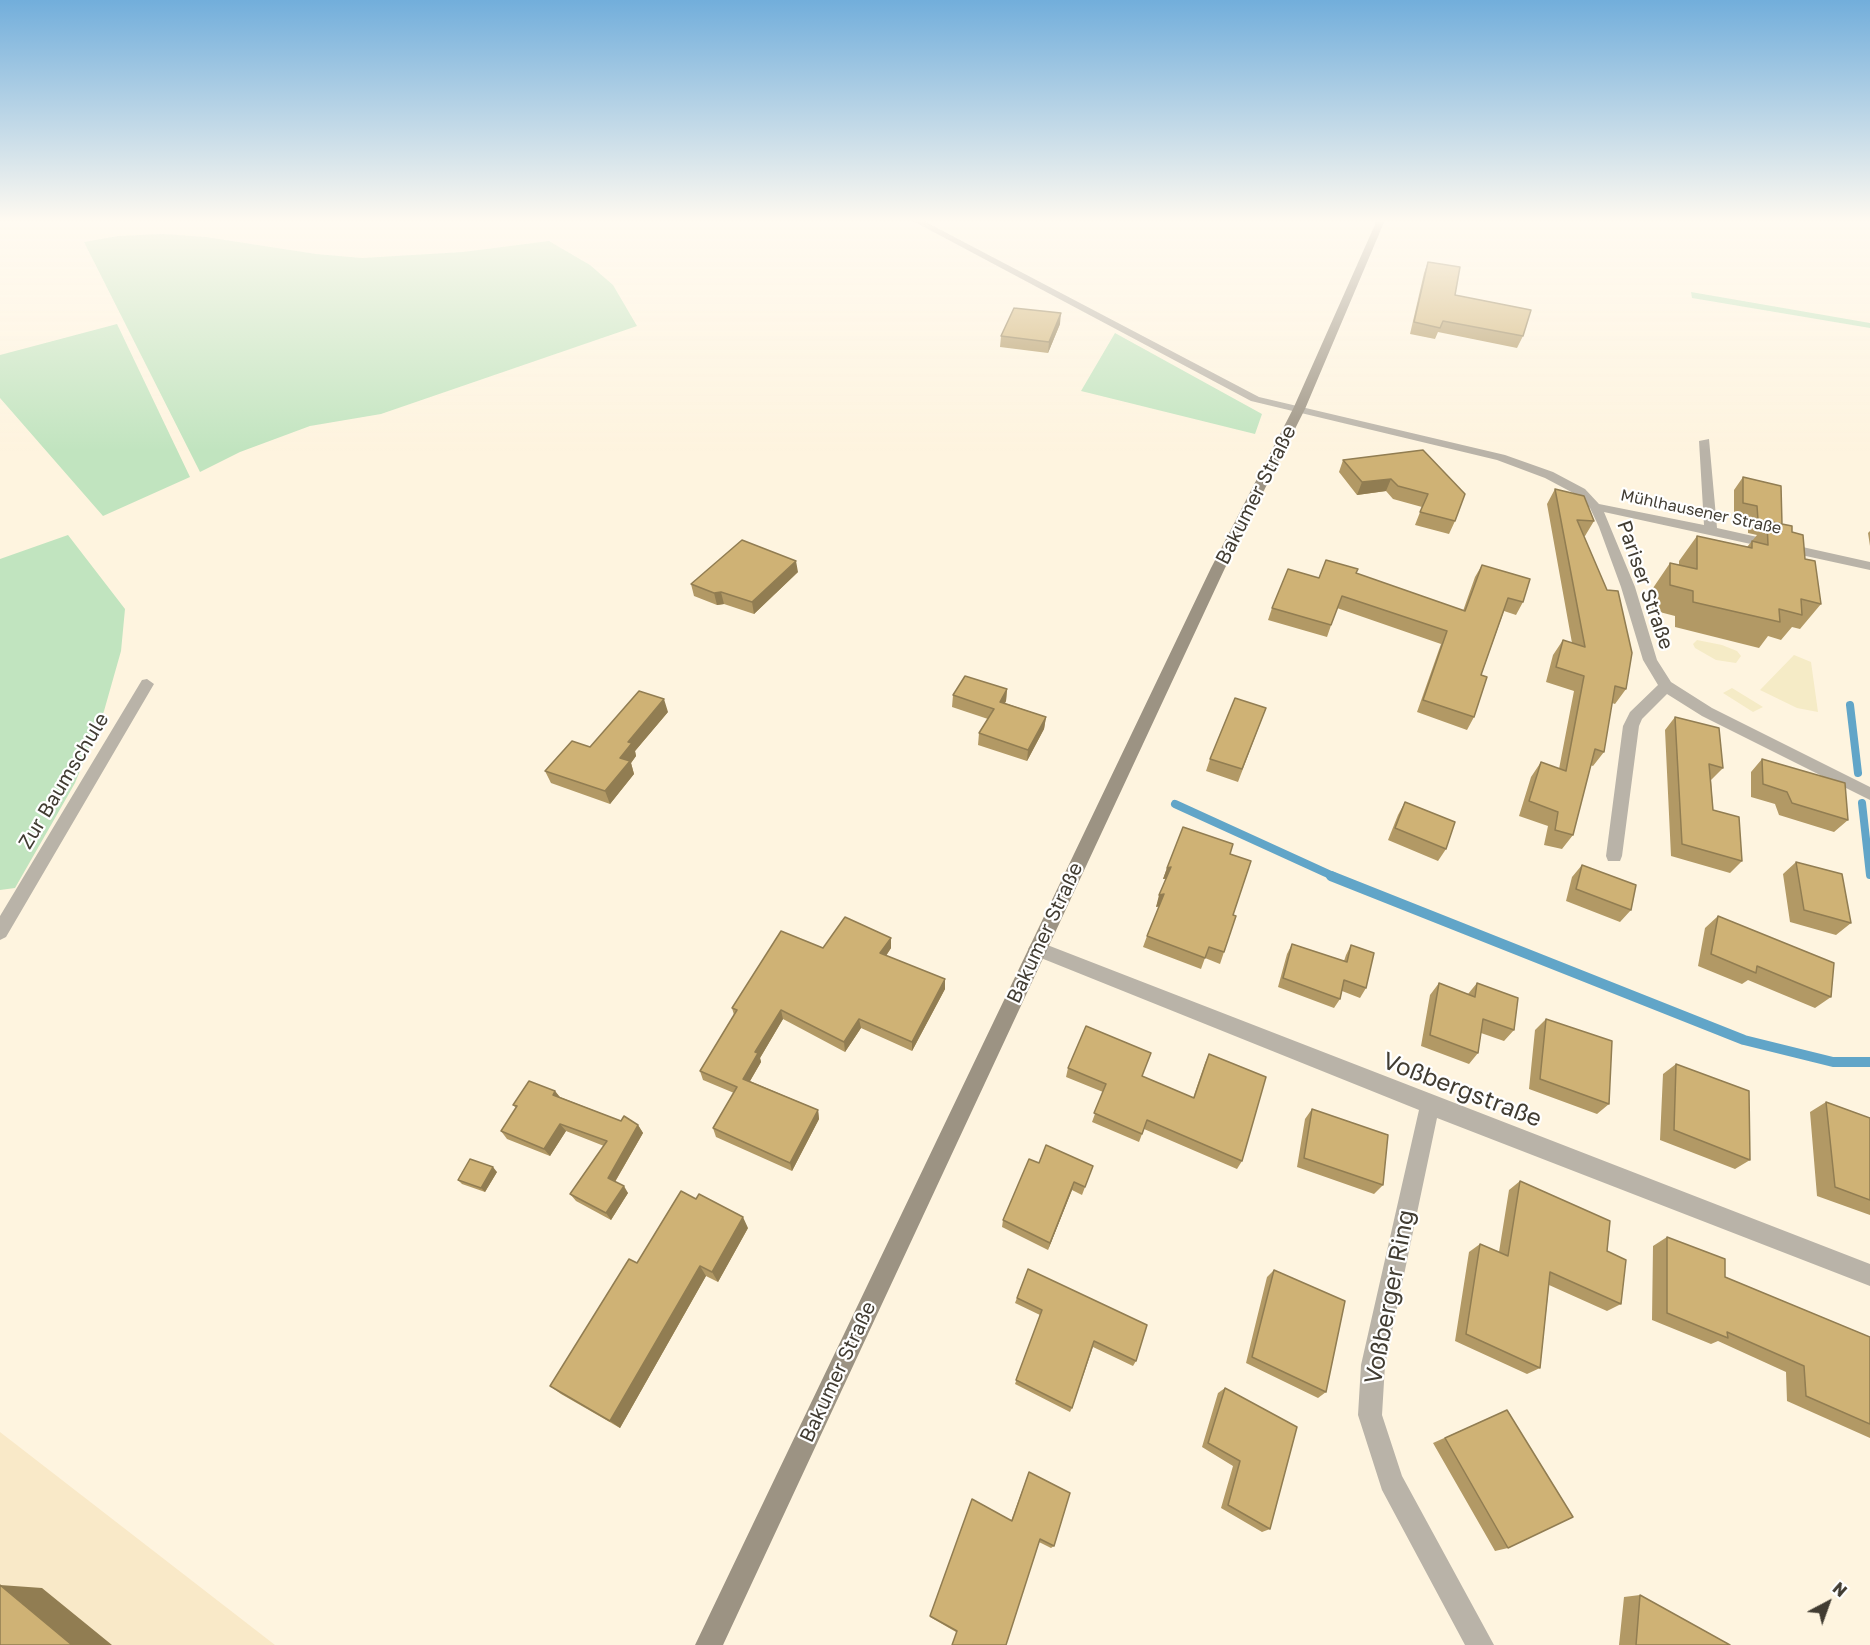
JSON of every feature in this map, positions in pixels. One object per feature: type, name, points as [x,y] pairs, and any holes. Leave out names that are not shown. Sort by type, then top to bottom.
[{"type":"main road","name":"Bakumer Straße","points":[[709,1645],[1218,568],[1299,409],[1348,297]]},
{"type":"street","name":"Pariser Straße","points":[[1059,297],[1255,399],[1519,462],[1581,492],[1595,507],[1605,527],[1628,586],[1650,660],[1666,686],[1707,712],[1870,794]]},
{"type":"street","points":[[1705,441],[1711,529]]},
{"type":"street","name":"Mühlhausener Straße","points":[[1595,507],[1711,529],[1870,566]]},
{"type":"street","name":"Zur Baumschule","points":[[0,932],[147,684]]},
{"type":"street","points":[[1614,856],[1631,726],[1635,716],[1666,686]]},
{"type":"street","name":"Voßbergstraße","points":[[1037,949],[1430,1105],[1870,1275]]},
{"type":"street","name":"Voßberger Ring","points":[[1430,1105],[1373,1365],[1370,1415],[1391,1481],[1480,1645]]},
{"type":"shaded area","points":[[0,1432],[275,1645],[0,1645]]},
{"type":"green space","points":[[112,297],[620,297],[637,326],[381,414],[310,426],[240,452],[200,472]]},
{"type":"green space","points":[[1719,297],[1870,323],[1870,328],[1692,298]]},
{"type":"green space","points":[[117,324],[190,477],[103,516],[0,398],[0,355]]},
{"type":"green space","points":[[1115,333],[1262,414],[1255,434],[1081,391]]},
{"type":"green space","points":[[68,535],[125,609],[121,651],[104,711],[75,783],[15,888],[0,890],[0,559]]},
{"type":"sand","points":[[1697,640],[1722,645],[1737,651],[1741,656],[1736,663],[1716,660],[1695,648],[1693,644]]},
{"type":"sand","points":[[1794,655],[1811,662],[1818,712],[1797,708],[1760,690]]},
{"type":"sand","points":[[1732,688],[1763,707],[1753,712],[1723,693]]},
{"type":"building","points":[[1420,297],[1464,297],[1531,310],[1523,336],[1443,321],[1440,328],[1414,322]]},
{"type":"building","points":[[1014,308],[1061,313],[1049,342],[1001,336]]},
{"type":"building","points":[[1423,450],[1465,494],[1455,521],[1420,512],[1428,494],[1398,486],[1391,479],[1362,482],[1343,460]]},
{"type":"building","points":[[1743,477],[1781,486],[1782,524],[1758,520],[1757,506],[1743,503]]},
{"type":"building","points":[[1555,489],[1584,496],[1594,521],[1577,520],[1607,590],[1618,591],[1632,653],[1626,689],[1615,686],[1604,752],[1595,749],[1573,835],[1555,830],[1558,812],[1529,801],[1541,762],[1566,771],[1584,676],[1556,667],[1563,640],[1585,647]]},
{"type":"building","points":[[1767,521],[1792,526],[1792,532],[1803,535],[1805,559],[1815,561],[1821,604],[1801,599],[1802,615],[1779,609],[1780,622],[1693,602],[1693,591],[1670,585],[1670,563],[1697,569],[1697,536],[1752,548],[1752,541],[1768,545]]},
{"type":"building","points":[[742,540],[796,561],[752,602],[721,592],[714,593],[691,584]]},
{"type":"building","points":[[1326,560],[1358,569],[1356,573],[1465,611],[1482,565],[1530,579],[1523,602],[1508,598],[1481,675],[1487,677],[1474,717],[1423,700],[1447,631],[1342,596],[1331,625],[1272,608],[1288,569],[1319,578]]},
{"type":"building","points":[[965,676],[1007,689],[1000,702],[1046,717],[1028,750],[979,733],[994,709],[953,695]]},
{"type":"building","points":[[639,691],[664,699],[628,742],[632,743],[620,758],[630,761],[605,791],[545,771],[572,741],[590,747]]},
{"type":"building","points":[[1235,698],[1266,708],[1242,769],[1210,759]]},
{"type":"building","points":[[1675,717],[1719,728],[1723,768],[1709,764],[1713,810],[1739,817],[1742,861],[1682,844]]},
{"type":"building","points":[[1762,759],[1845,783],[1848,820],[1792,803],[1787,792],[1763,784]]},
{"type":"building","points":[[1405,802],[1455,822],[1446,849],[1395,828]]},
{"type":"building","points":[[1183,827],[1233,844],[1230,854],[1251,861],[1233,915],[1236,916],[1224,952],[1209,947],[1205,958],[1147,936],[1164,894],[1159,895],[1171,867],[1167,868]]},
{"type":"building","points":[[1796,862],[1842,874],[1851,923],[1804,910]]},
{"type":"building","points":[[1582,865],[1636,885],[1631,910],[1576,889]]},
{"type":"building","points":[[1718,916],[1834,963],[1831,997],[1757,966],[1756,973],[1711,954]]},
{"type":"building","points":[[845,917],[891,938],[880,953],[945,979],[912,1042],[859,1019],[844,1042],[781,1010],[755,1052],[758,1053],[743,1079],[818,1110],[790,1163],[713,1128],[737,1087],[700,1071],[737,1010],[732,1008],[781,931],[823,948]]},
{"type":"building","points":[[1292,944],[1347,962],[1351,945],[1374,953],[1366,988],[1344,980],[1340,999],[1283,978]]},
{"type":"building","points":[[1439,983],[1475,997],[1477,983],[1518,998],[1514,1030],[1483,1019],[1478,1053],[1430,1035]]},
{"type":"building","points":[[1546,1019],[1612,1041],[1609,1104],[1540,1079]]},
{"type":"building","points":[[1086,1026],[1151,1053],[1142,1076],[1194,1098],[1209,1054],[1266,1077],[1242,1161],[1147,1120],[1142,1134],[1094,1113],[1106,1084],[1068,1068]]},
{"type":"building","points":[[1676,1064],[1749,1091],[1750,1160],[1674,1130]]},
{"type":"building","points":[[529,1081],[555,1091],[553,1095],[621,1121],[624,1116],[638,1125],[608,1178],[624,1186],[606,1213],[570,1194],[607,1141],[560,1124],[544,1149],[501,1131],[517,1106],[513,1105]]},
{"type":"building","points":[[1826,1102],[1870,1118],[1870,1200],[1835,1187]]},
{"type":"building","points":[[1312,1109],[1388,1135],[1383,1185],[1304,1158]]},
{"type":"building","points":[[1046,1145],[1093,1166],[1085,1187],[1074,1182],[1050,1243],[1003,1220],[1029,1159],[1039,1163]]},
{"type":"building","points":[[470,1159],[493,1167],[481,1188],[458,1180]]},
{"type":"building","points":[[1520,1181],[1610,1221],[1607,1251],[1626,1260],[1621,1304],[1550,1272],[1540,1368],[1466,1334],[1480,1244],[1508,1256]]},
{"type":"building","points":[[681,1191],[696,1199],[699,1194],[743,1217],[712,1272],[700,1266],[610,1421],[550,1386],[629,1259],[637,1263]]},
{"type":"building","points":[[1667,1237],[1725,1259],[1725,1277],[1870,1337],[1870,1424],[1806,1396],[1804,1366],[1727,1332],[1728,1338],[1667,1313]]},
{"type":"building","points":[[1028,1269],[1147,1325],[1136,1361],[1094,1341],[1072,1408],[1016,1380],[1042,1310],[1017,1298]]},
{"type":"building","points":[[1274,1270],[1345,1301],[1326,1392],[1252,1357]]},
{"type":"building","points":[[1225,1388],[1297,1427],[1270,1529],[1228,1505],[1240,1461],[1208,1443]]},
{"type":"building","points":[[1507,1410],[1573,1517],[1508,1548],[1445,1438]]},
{"type":"building","points":[[1029,1472],[1070,1493],[1054,1546],[1040,1539],[1006,1645],[952,1645],[957,1631],[930,1616],[972,1499],[1012,1521]]},
{"type":"building","points":[[0,1585],[72,1645],[0,1645]]},
{"type":"building","points":[[1640,1595],[1730,1645],[1636,1645]]},
{"type":"waterway","points":[[1850,705],[1858,773]]},
{"type":"waterway","points":[[1862,803],[1870,875]]},
{"type":"waterway","points":[[1175,804],[1335,877]]},
{"type":"waterway","points":[[1331,876],[1744,1040],[1833,1062],[1870,1062]]}]
